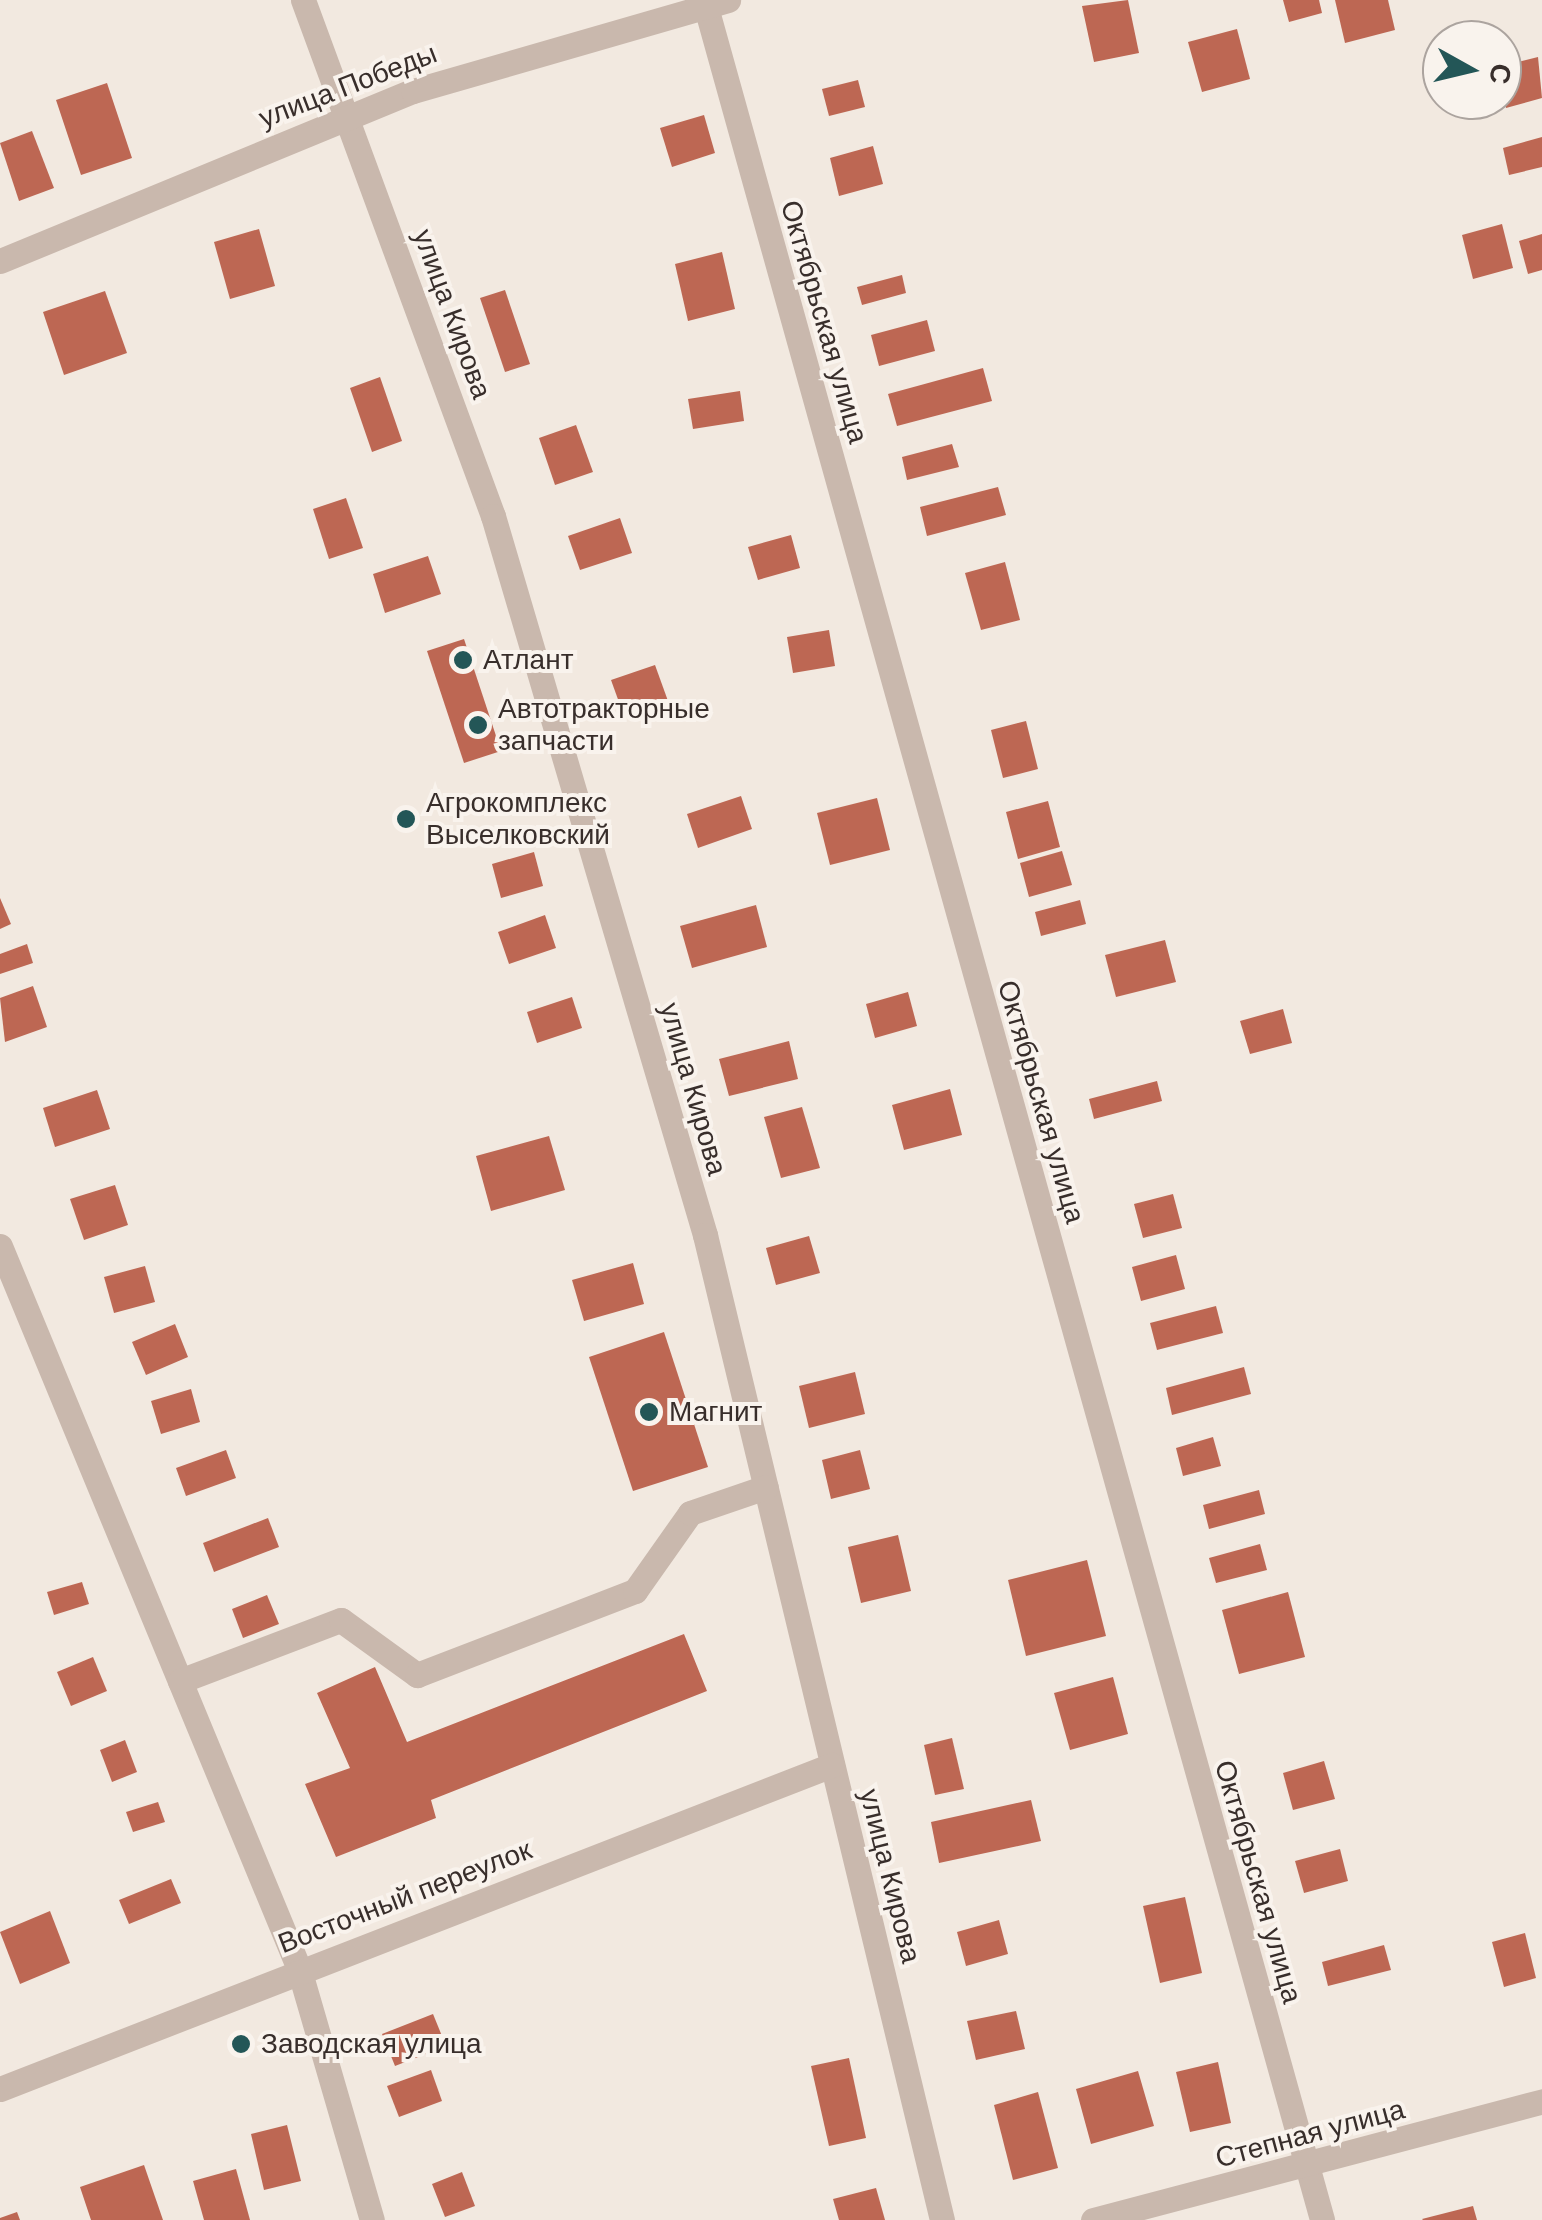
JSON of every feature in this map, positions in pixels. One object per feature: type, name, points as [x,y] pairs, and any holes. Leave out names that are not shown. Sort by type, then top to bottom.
[{"type":"street","name":"улица Кирова","points":[[302,0],[492,516],[705,1235],[942,2220]]},
{"type":"street","name":"улица Победы","points":[[0,261],[346,115],[712,2]]},
{"type":"street","name":"Октябрьская улица","points":[[712,2],[1322,2220]]},
{"type":"street","points":[[0,1246],[298,1969],[372,2220]]},
{"type":"street","points":[[180,1681],[341,1620],[417,1675],[634,1590],[690,1513],[766,1487]]},
{"type":"street","name":"Восточный переулок","points":[[0,2089],[298,1969],[832,1765]]},
{"type":"street","name":"Степная улица","points":[[1092,2220],[1307,2168],[1542,2101]]},
{"type":"building","points":[[1128,0],[1139,53],[1094,62],[1082,6]]},
{"type":"building","points":[[1283,0],[1319,0],[1322,13],[1289,22]]},
{"type":"building","points":[[1335,0],[1388,0],[1395,30],[1345,43]]},
{"type":"building","points":[[1237,29],[1250,79],[1202,92],[1188,42]]},
{"type":"building","points":[[1538,57],[1542,98],[1522,104],[1522,61]]},
{"type":"building","points":[[858,80],[865,107],[829,116],[822,89]]},
{"type":"building","points":[[107,83],[132,158],[81,175],[56,100]]},
{"type":"building","points":[[704,115],[715,153],[672,167],[660,128]]},
{"type":"building","points":[[32,131],[54,188],[19,201],[0,143]]},
{"type":"building","points":[[1542,137],[1542,167],[1509,175],[1503,148]]},
{"type":"building","points":[[873,146],[883,184],[839,196],[830,158]]},
{"type":"building","points":[[1502,224],[1513,268],[1473,279],[1462,235]]},
{"type":"building","points":[[259,229],[275,286],[230,299],[214,242]]},
{"type":"building","points":[[1542,234],[1542,270],[1528,274],[1519,241]]},
{"type":"building","points":[[722,252],[735,309],[688,321],[675,264]]},
{"type":"building","points":[[902,275],[906,293],[862,305],[857,287]]},
{"type":"building","points":[[505,290],[530,364],[505,372],[480,298]]},
{"type":"building","points":[[105,291],[127,353],[64,375],[43,312]]},
{"type":"building","points":[[927,320],[935,351],[879,366],[871,335]]},
{"type":"building","points":[[983,368],[992,401],[897,426],[888,394]]},
{"type":"building","points":[[380,377],[402,441],[372,452],[350,388]]},
{"type":"building","points":[[740,391],[744,421],[693,429],[688,399]]},
{"type":"building","points":[[576,425],[593,472],[555,485],[539,438]]},
{"type":"building","points":[[952,444],[959,467],[907,480],[902,457]]},
{"type":"building","points":[[998,487],[1006,515],[927,536],[920,507]]},
{"type":"building","points":[[346,498],[363,548],[329,559],[313,509]]},
{"type":"building","points":[[620,518],[632,553],[580,570],[568,536]]},
{"type":"building","points":[[791,535],[800,568],[758,580],[748,547]]},
{"type":"building","points":[[428,556],[441,594],[385,613],[373,574]]},
{"type":"building","points":[[1005,562],[1020,620],[981,630],[965,573]]},
{"type":"building","points":[[829,630],[835,666],[793,673],[787,637]]},
{"type":"building","points":[[464,639],[501,751],[464,763],[427,651]]},
{"type":"building","points":[[655,665],[668,701],[624,716],[611,680]]},
{"type":"building","points":[[1026,721],[1038,769],[1003,778],[991,730]]},
{"type":"building","points":[[741,796],[752,829],[698,848],[687,814]]},
{"type":"building","points":[[877,798],[890,850],[830,865],[817,813]]},
{"type":"building","points":[[1048,801],[1060,847],[1018,859],[1006,812]]},
{"type":"building","points":[[1062,851],[1072,885],[1029,897],[1020,863]]},
{"type":"building","points":[[534,852],[543,886],[501,898],[492,864]]},
{"type":"building","points":[[0,898],[11,924],[0,929]]},
{"type":"building","points":[[1080,900],[1086,924],[1041,936],[1035,912]]},
{"type":"building","points":[[756,905],[767,947],[692,968],[680,926]]},
{"type":"building","points":[[545,915],[556,948],[509,964],[498,932]]},
{"type":"building","points":[[1165,940],[1176,982],[1116,997],[1105,955]]},
{"type":"building","points":[[27,944],[33,963],[0,974],[0,954]]},
{"type":"building","points":[[33,986],[47,1027],[5,1042],[0,998]]},
{"type":"building","points":[[908,992],[917,1026],[875,1038],[866,1004]]},
{"type":"building","points":[[572,997],[582,1028],[537,1043],[527,1012]]},
{"type":"building","points":[[1283,1009],[1292,1043],[1250,1054],[1240,1021]]},
{"type":"building","points":[[789,1041],[798,1079],[729,1096],[719,1059]]},
{"type":"building","points":[[1157,1081],[1162,1101],[1094,1119],[1089,1099]]},
{"type":"building","points":[[950,1089],[962,1135],[904,1150],[892,1105]]},
{"type":"building","points":[[97,1090],[110,1129],[55,1147],[43,1108]]},
{"type":"building","points":[[802,1107],[820,1168],[781,1178],[764,1117]]},
{"type":"building","points":[[549,1136],[565,1190],[491,1211],[476,1156]]},
{"type":"building","points":[[115,1185],[128,1225],[84,1240],[70,1199]]},
{"type":"building","points":[[1173,1194],[1182,1228],[1143,1238],[1134,1204]]},
{"type":"building","points":[[809,1236],[820,1273],[776,1285],[766,1248]]},
{"type":"building","points":[[1176,1255],[1185,1289],[1141,1301],[1132,1267]]},
{"type":"building","points":[[633,1263],[644,1304],[584,1321],[572,1280]]},
{"type":"building","points":[[145,1266],[155,1302],[114,1313],[104,1277]]},
{"type":"building","points":[[1216,1306],[1223,1333],[1157,1350],[1150,1323]]},
{"type":"building","points":[[175,1324],[188,1357],[146,1375],[132,1342]]},
{"type":"building","name":"Магнит","points":[[664,1332],[708,1467],[633,1491],[589,1357]]},
{"type":"building","points":[[1244,1367],[1251,1394],[1172,1415],[1166,1388]]},
{"type":"building","points":[[855,1372],[865,1414],[809,1428],[799,1386]]},
{"type":"building","points":[[191,1389],[200,1422],[161,1434],[151,1401]]},
{"type":"building","points":[[1213,1437],[1221,1466],[1183,1476],[1176,1448]]},
{"type":"building","points":[[226,1450],[236,1478],[186,1496],[176,1468]]},
{"type":"building","points":[[860,1450],[870,1489],[831,1499],[822,1460]]},
{"type":"building","points":[[1259,1490],[1265,1514],[1209,1529],[1203,1505]]},
{"type":"building","points":[[268,1518],[279,1547],[214,1572],[203,1543]]},
{"type":"building","points":[[898,1535],[911,1591],[861,1603],[848,1547]]},
{"type":"building","points":[[1260,1544],[1267,1570],[1216,1583],[1209,1558]]},
{"type":"building","points":[[1087,1560],[1106,1636],[1026,1656],[1008,1580]]},
{"type":"building","points":[[82,1582],[89,1604],[54,1615],[47,1592]]},
{"type":"building","points":[[1288,1592],[1305,1657],[1239,1674],[1222,1610]]},
{"type":"building","points":[[267,1595],[279,1624],[243,1638],[232,1609]]},
{"type":"building","points":[[684,1634],[707,1691],[431,1800],[436,1818],[336,1857],[305,1784],[350,1768],[317,1693],[375,1667],[407,1742]]},
{"type":"building","points":[[93,1657],[107,1691],[71,1706],[57,1672]]},
{"type":"building","points":[[1113,1677],[1128,1734],[1070,1750],[1054,1693]]},
{"type":"building","points":[[952,1738],[964,1789],[935,1795],[924,1745]]},
{"type":"building","points":[[125,1740],[137,1772],[112,1782],[100,1750]]},
{"type":"building","points":[[1324,1761],[1335,1799],[1293,1810],[1283,1773]]},
{"type":"building","points":[[1031,1800],[1041,1841],[939,1863],[931,1822]]},
{"type":"building","points":[[158,1802],[165,1822],[133,1832],[126,1812]]},
{"type":"building","points":[[1340,1849],[1348,1881],[1304,1893],[1295,1861]]},
{"type":"building","points":[[171,1879],[181,1903],[129,1924],[119,1900]]},
{"type":"building","points":[[1185,1897],[1202,1973],[1160,1983],[1143,1906]]},
{"type":"building","points":[[50,1911],[70,1963],[20,1984],[0,1932]]},
{"type":"building","points":[[999,1920],[1008,1954],[966,1966],[957,1932]]},
{"type":"building","points":[[1525,1933],[1536,1978],[1504,1987],[1492,1942]]},
{"type":"building","points":[[1384,1945],[1391,1970],[1328,1986],[1322,1962]]},
{"type":"building","points":[[1016,2011],[1025,2049],[976,2060],[967,2021]]},
{"type":"building","points":[[433,2014],[446,2046],[395,2066],[382,2034]]},
{"type":"building","points":[[849,2058],[866,2138],[829,2146],[811,2066]]},
{"type":"building","points":[[1218,2062],[1231,2123],[1190,2132],[1176,2072]]},
{"type":"building","points":[[431,2070],[442,2101],[399,2117],[387,2086]]},
{"type":"building","points":[[1138,2071],[1154,2126],[1091,2144],[1076,2089]]},
{"type":"building","points":[[1038,2092],[1058,2168],[1013,2180],[994,2105]]},
{"type":"building","points":[[287,2125],[301,2181],[264,2190],[251,2134]]},
{"type":"building","points":[[144,2165],[163,2220],[91,2220],[80,2187]]},
{"type":"building","points":[[236,2169],[250,2220],[204,2220],[193,2181]]},
{"type":"building","points":[[462,2172],[475,2206],[445,2217],[432,2184]]},
{"type":"building","points":[[876,2188],[885,2220],[839,2220],[833,2199]]},
{"type":"building","points":[[1473,2206],[1477,2220],[1422,2219]]},
{"type":"building","points":[[17,2212],[20,2220],[0,2220],[0,2218]]},
{"type":"place","name":"Атлант","points":[[463,660]]},
{"type":"place","name":"Автотракторные запчасти","points":[[478,725]]},
{"type":"place","name":"Агрокомплекс Выселковский","points":[[406,819]]},
{"type":"place","name":"Магнит","points":[[649,1412]]},
{"type":"place","name":"Заводская улица","points":[[241,2044]]}]
